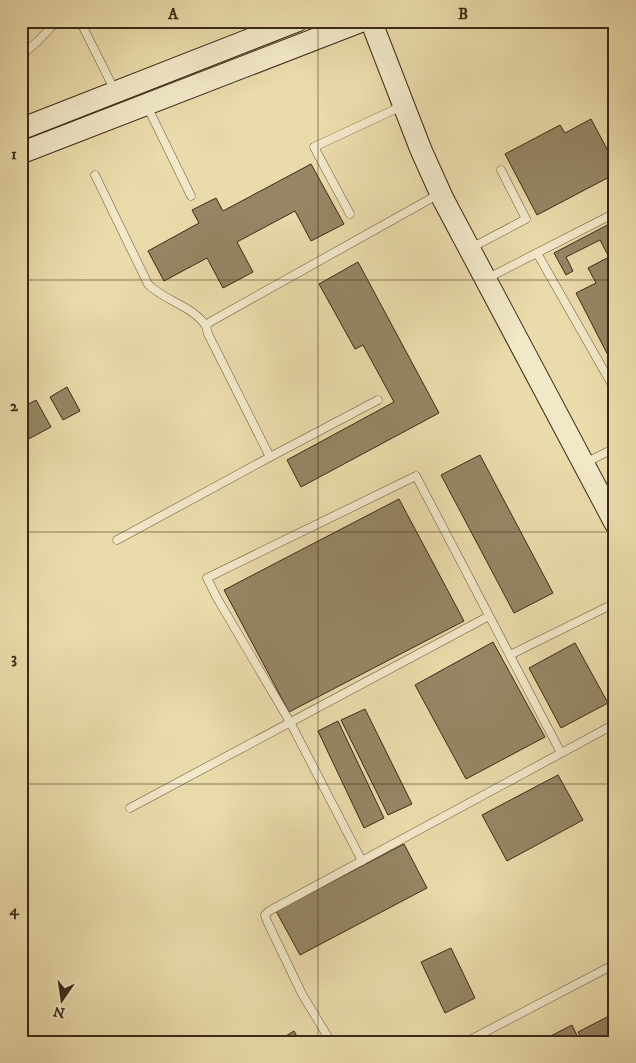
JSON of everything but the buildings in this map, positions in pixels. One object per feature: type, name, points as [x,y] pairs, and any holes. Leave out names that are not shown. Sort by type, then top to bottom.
[{"type":"main road","points":[[21,129],[297,21]]},
{"type":"main road","points":[[21,153],[362,21]]},
{"type":"main road","points":[[371,21],[421,150],[440,193],[615,523]]},
{"type":"main road","points":[[156,101],[158,77]]},
{"type":"lane","points":[[21,56],[57,21]]},
{"type":"lane","points":[[80,21],[116,93]]},
{"type":"lane","points":[[156,101],[191,196]]},
{"type":"lane","points":[[350,214],[314,147],[404,106]]},
{"type":"lane","points":[[470,249],[526,219],[501,170]]},
{"type":"lane","points":[[95,175],[148,284],[154,290],[196,315],[206,326],[270,457]]},
{"type":"lane","points":[[206,326],[210,322],[440,193]]},
{"type":"lane","points":[[486,279],[615,213]]},
{"type":"lane","points":[[537,253],[615,390]]},
{"type":"lane","points":[[117,540],[378,400]]},
{"type":"lane","points":[[583,464],[615,448]]},
{"type":"lane","points":[[362,861],[290,722],[207,578],[416,476],[561,753]]},
{"type":"lane","points":[[510,656],[615,603]]},
{"type":"lane","points":[[130,808],[489,616]]},
{"type":"lane","points":[[331,1042],[302,994],[266,921],[266,915],[269,911],[615,724]]},
{"type":"lane","points":[[466,1042],[615,964]]}]
